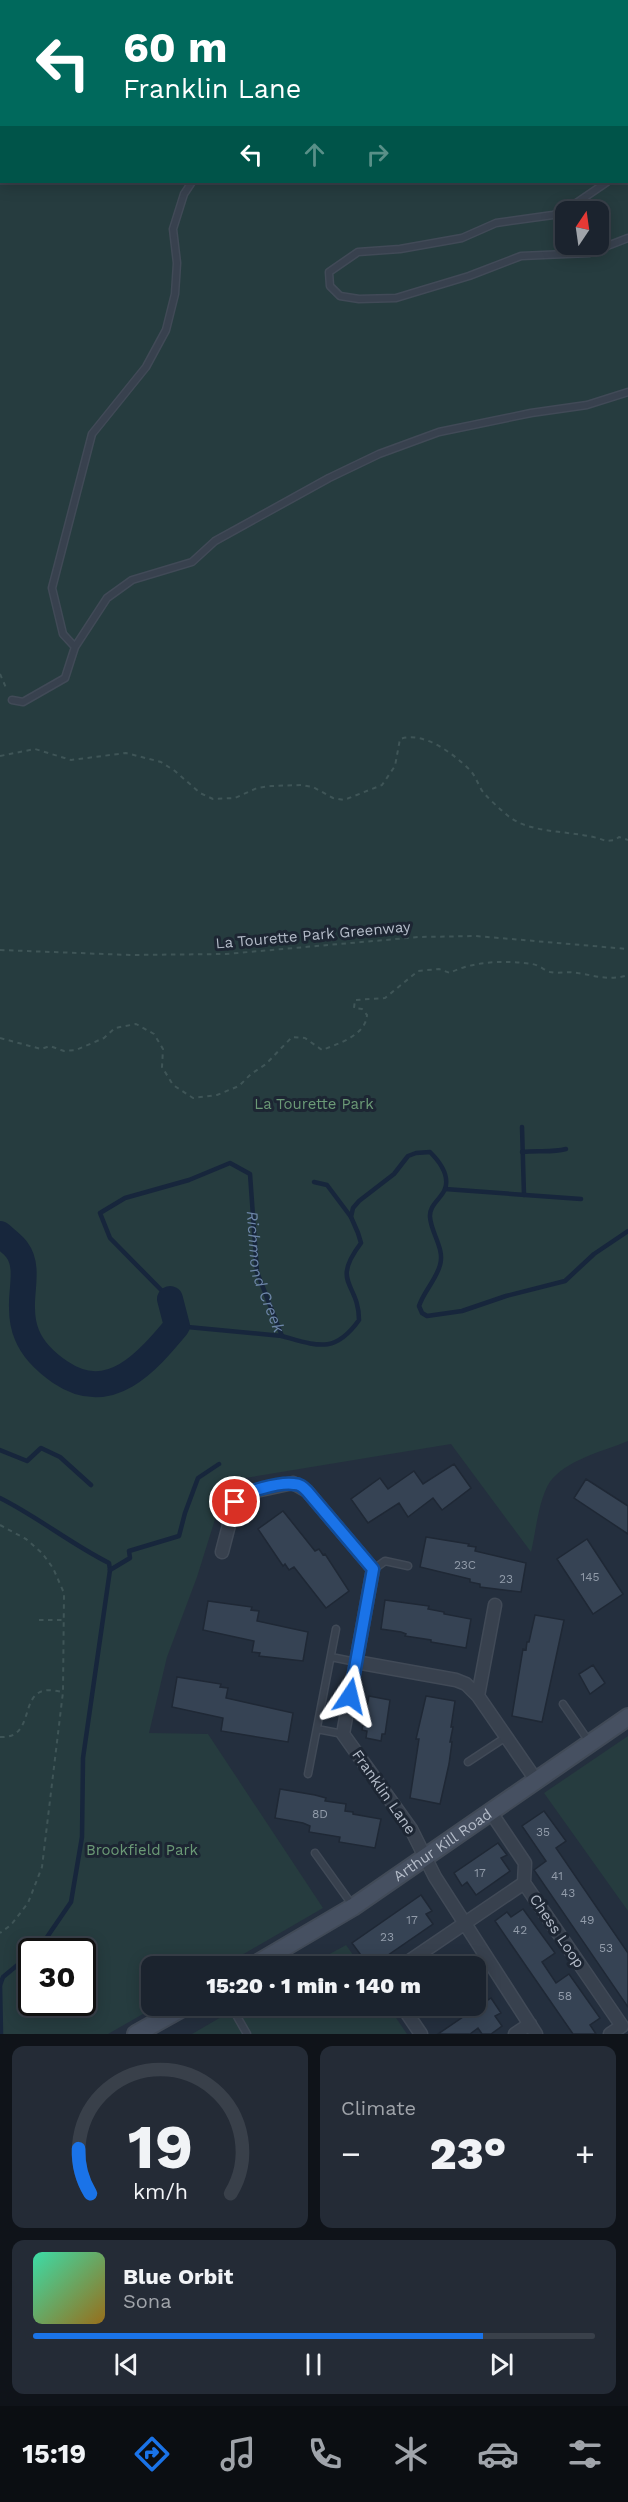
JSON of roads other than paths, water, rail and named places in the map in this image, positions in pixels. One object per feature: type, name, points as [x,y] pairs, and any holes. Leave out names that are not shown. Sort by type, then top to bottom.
[{"type":"street","points":[[222,1552],[238,1497],[249,1492],[293,1483],[307,1491],[373,1569]]},
{"type":"street","name":"Franklin Lane","points":[[373,1569],[343,1734],[411,1829],[435,1877],[533,2029]]},
{"type":"street","points":[[478,1696],[495,1605]]},
{"type":"street","points":[[356,1662],[456,1680],[466,1684],[478,1696],[536,1780]]},
{"type":"street","name":"Arthur Kill Road","points":[[271,1956],[353,1907],[628,1717]]},
{"type":"street","points":[[490,1811],[525,1863],[524,1883]]},
{"type":"street","name":"Chess Loop","points":[[417,1956],[524,1883],[622,2026],[610,2034]]},
{"type":"street","points":[[136,2034],[168,2016]]},
{"type":"street","points":[[409,2016],[421,2034]]},
{"type":"street","points":[[515,2034],[533,2029]]},
{"type":"lane","points":[[75,647],[63,634],[52,588],[92,434],[146,367],[166,330],[176,294],[177,263],[173,229],[184,194],[191,183]]},
{"type":"lane","points":[[606,183],[568,208],[553,215],[496,223],[462,238],[400,249],[358,252],[329,272],[330,286],[340,296],[359,299],[396,298],[469,276],[521,256],[589,253],[628,238]]},
{"type":"lane","points":[[12,700],[23,702],[65,678],[75,647],[107,598],[132,580],[192,562],[215,541],[329,478],[379,454],[439,432],[531,413],[586,405],[628,392]]},
{"type":"lane","points":[[373,1569],[385,1561],[408,1566]]},
{"type":"lane","points":[[308,1774],[336,1629]]},
{"type":"lane","points":[[331,1657],[356,1662]]},
{"type":"lane","points":[[563,1704],[590,1743]]},
{"type":"lane","points":[[317,1729],[343,1734]]},
{"type":"lane","points":[[468,1762],[506,1737]]},
{"type":"lane","points":[[315,1853],[353,1907]]},
{"type":"lane","points":[[237,2016],[247,2034]]},
{"type":"waterway","points":[[522,1127],[524,1195]]},
{"type":"waterway","points":[[522,1152],[566,1149]]},
{"type":"waterway","name":"Richmond Creek","points":[[170,1299],[110,1238],[100,1213],[125,1198],[189,1180],[230,1163],[250,1174],[257,1272],[282,1336],[316,1344],[334,1343],[350,1331],[359,1320],[358,1307],[347,1275],[352,1257],[361,1243],[351,1217],[353,1208],[394,1174],[408,1156],[416,1153],[430,1152],[440,1164],[446,1179],[445,1189],[430,1213],[441,1259],[436,1276],[419,1306],[422,1313],[427,1316],[462,1311],[506,1296],[565,1281],[594,1254],[628,1231]]},
{"type":"waterway","points":[[314,1182],[327,1185],[351,1217]]},
{"type":"waterway","points":[[445,1189],[581,1199]]},
{"type":"waterway","name":"Richmond Creek","points":[[0,1234],[15,1248],[23,1263],[22,1315],[30,1341],[50,1365],[78,1381],[95,1384],[111,1382],[140,1365],[177,1326],[170,1299]]},
{"type":"waterway","points":[[177,1326],[282,1336]]},
{"type":"waterway","points":[[0,1450],[27,1461],[41,1448],[60,1457],[91,1485]]},
{"type":"waterway","points":[[110,1570],[130,1558],[129,1551],[179,1536],[198,1478],[219,1464]]},
{"type":"waterway","points":[[0,1498],[109,1563],[110,1570],[83,1758],[82,1837],[71,1902],[46,1938]]},
{"type":"waterway","points":[[0,1985],[3,1977],[18,1965]]},
{"type":"waterway","points":[[0,1983],[1,2034]]},
{"type":"park label","name":"La Tourette Park","points":[[314,1104]]},
{"type":"park label","name":"Brookfield Park","points":[[142,1850]]}]
